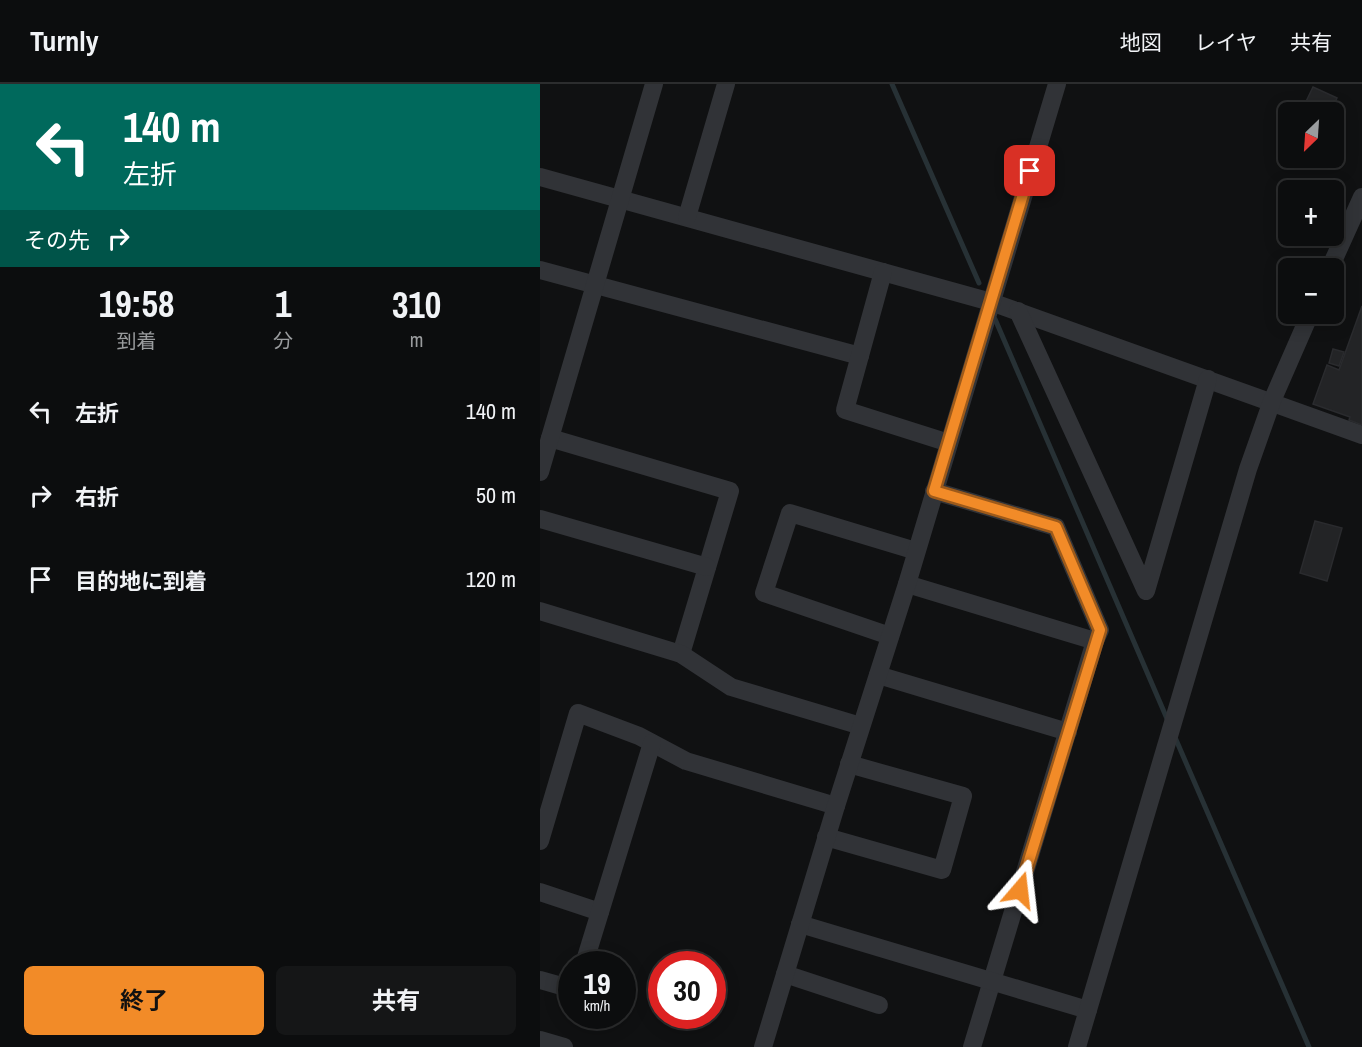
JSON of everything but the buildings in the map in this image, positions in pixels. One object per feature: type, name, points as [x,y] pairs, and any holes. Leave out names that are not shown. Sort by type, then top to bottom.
[{"type":"street","points":[[540,472],[654,84]]},
{"type":"street","points":[[687,217],[726,84]]},
{"type":"street","points":[[763,1047],[826,837],[907,584],[1057,84]]},
{"type":"street","points":[[540,177],[991,302],[1362,435]]},
{"type":"street","points":[[1335,258],[1362,197]]},
{"type":"street","points":[[540,270],[860,356]]},
{"type":"street","points":[[883,272],[845,410],[949,442]]},
{"type":"street","points":[[1017,311],[1146,591],[1208,379]]},
{"type":"street","points":[[1077,1047],[1228,534],[1272,401],[1306,324]]},
{"type":"street","points":[[550,438],[730,491],[681,654]]},
{"type":"street","points":[[934,491],[1056,527],[1100,630],[972,1047]]},
{"type":"street","points":[[890,636],[764,593],[790,513],[916,551]]},
{"type":"street","points":[[540,519],[707,567]]},
{"type":"street","points":[[907,584],[1095,641]]},
{"type":"street","points":[[540,611],[681,654],[731,687],[861,726]]},
{"type":"street","points":[[878,675],[1068,732]]},
{"type":"street","points":[[540,841],[578,713],[652,743],[686,761],[836,806]]},
{"type":"street","points":[[588,951],[652,743]]},
{"type":"street","points":[[826,837],[942,870],[963,796],[849,764]]},
{"type":"street","points":[[540,892],[600,912]]},
{"type":"street","points":[[800,924],[1088,1010]]},
{"type":"street","points":[[785,974],[879,1005]]},
{"type":"street","points":[[540,980],[558,985]]},
{"type":"street","points":[[540,1040],[564,1047]]},
{"type":"waterway","points":[[892,84],[979,283]]},
{"type":"waterway","points":[[995,319],[1168,721]]},
{"type":"waterway","points":[[1174,735],[1309,1047]]},
{"type":"route","points":[[1020,890],[1100,630],[1056,527],[934,491],[1030,171]]}]
